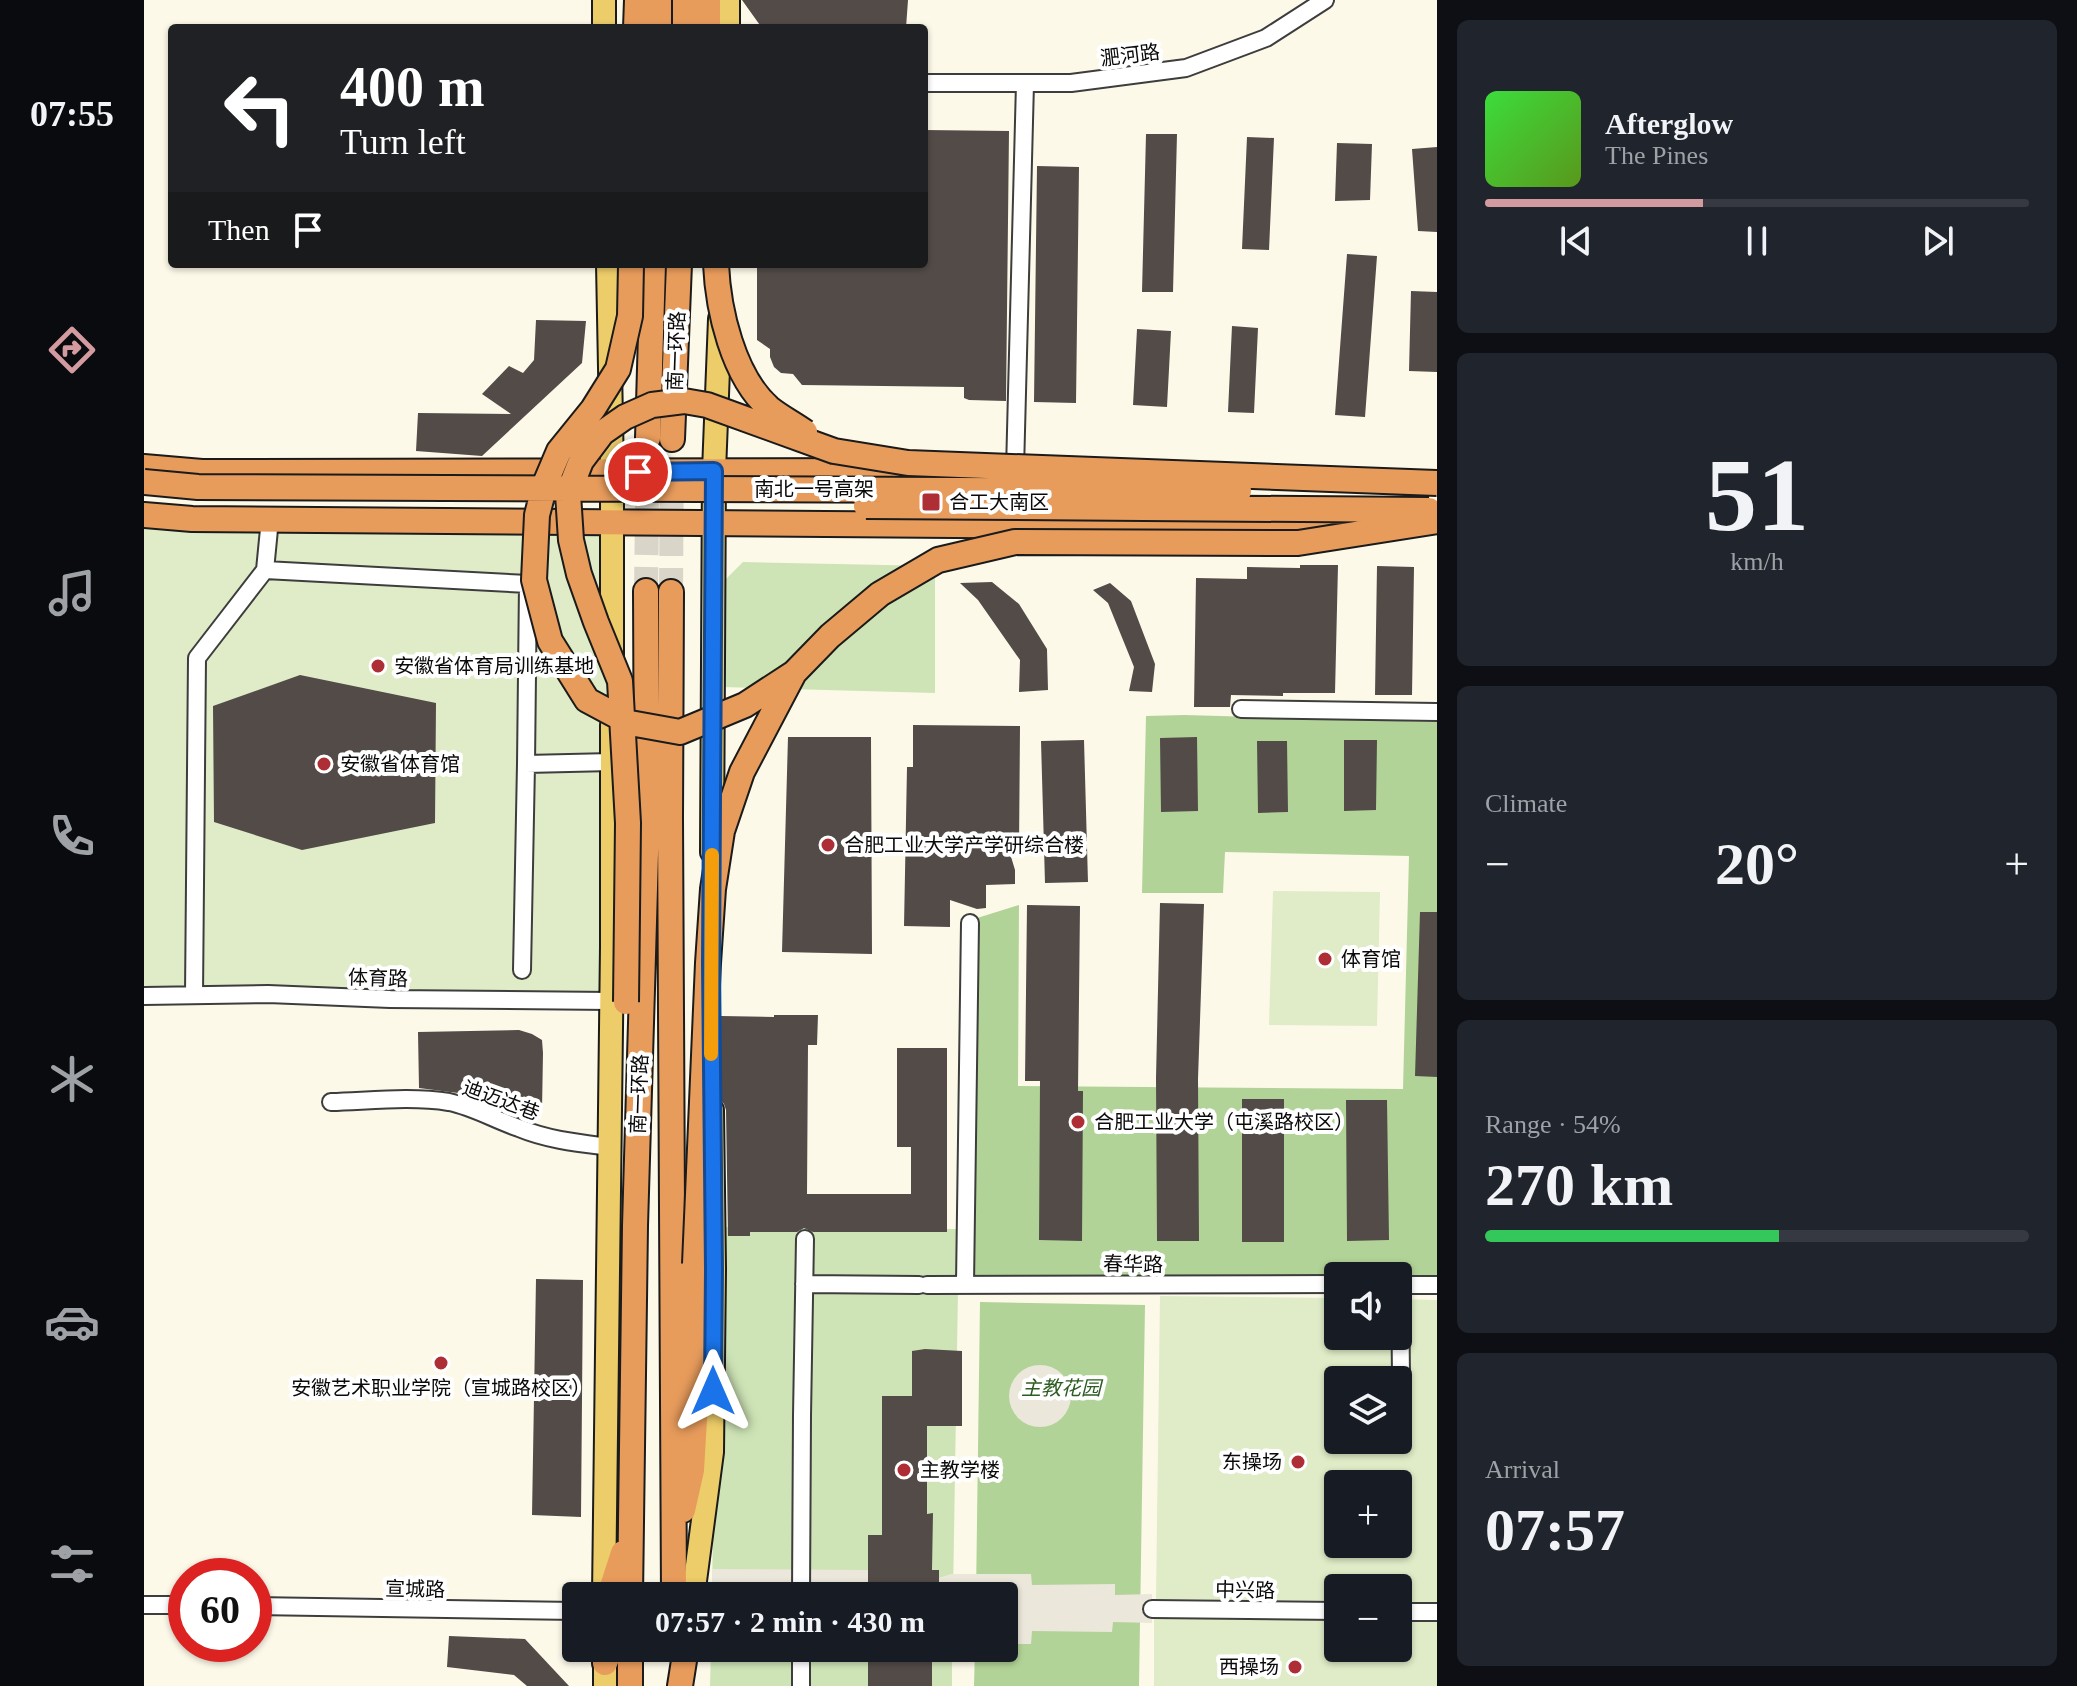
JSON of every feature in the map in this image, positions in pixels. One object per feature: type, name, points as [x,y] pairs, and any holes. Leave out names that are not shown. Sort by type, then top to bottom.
[{"type":"highway","points":[[636,24],[637,0]]},
{"type":"highway","points":[[659,0],[659,24]]},
{"type":"highway","points":[[685,0],[685,24]]},
{"type":"highway","points":[[708,0],[708,24]]},
{"type":"highway","points":[[631,268],[630,316],[618,369],[593,409],[559,451],[545,484],[537,515],[534,580],[550,641],[587,700],[630,723],[680,732],[745,705],[794,673],[830,636],[880,594],[938,560],[1015,542],[1298,543],[1437,521]]},
{"type":"highway","name":"南一环路","points":[[648,438],[653,268]]},
{"type":"highway","name":"南一环路","points":[[672,439],[679,268]]},
{"type":"highway","points":[[720,268],[728,336],[747,381],[768,407],[834,451]]},
{"type":"highway","points":[[635,1226],[623,1180],[619,1001],[628,823],[620,681],[579,574],[571,540],[568,494],[581,461],[602,433],[625,417],[652,405],[684,401],[707,405],[834,451],[908,463],[1437,483]]},
{"type":"highway","points":[[144,467],[202,472],[1437,471]]},
{"type":"highway","name":"南北一号高架","points":[[144,482],[198,487],[1437,493]]},
{"type":"highway","name":"南北一号高架","points":[[144,499],[189,503],[1437,510]]},
{"type":"highway","points":[[144,515],[192,519],[1437,529]]},
{"type":"highway","name":"南一环路","points":[[630,1582],[635,1226],[647,820],[646,591]]},
{"type":"highway","name":"南一环路","points":[[671,592],[674,1582]]},
{"type":"highway","points":[[674,1559],[692,1470],[696,1402],[695,1264],[713,889],[722,831],[742,772],[794,673]]},
{"type":"highway","points":[[612,1582],[631,1528]]},
{"type":"highway","points":[[630,1662],[630,1686]]},
{"type":"highway","points":[[673,1662],[673,1686]]},
{"type":"highway","points":[[680,1686],[685,1662]]},
{"type":"main road","points":[[604,0],[604,24]]},
{"type":"main road","points":[[728,0],[728,24]]},
{"type":"main road","points":[[607,1582],[610,1147],[619,1001],[612,762],[608,268]]},
{"type":"main road","points":[[695,1582],[712,1452],[711,964],[714,471],[719,268]]},
{"type":"main road","points":[[689,1662],[691,1686]]},
{"type":"street","name":"淝河路","points":[[928,83],[1071,83],[1186,68],[1266,38],[1325,0]]},
{"type":"street","points":[[1015,470],[1025,83]]},
{"type":"street","points":[[194,995],[197,658],[265,570],[270,519]]},
{"type":"street","points":[[265,570],[528,584],[522,970]]},
{"type":"street","points":[[1241,709],[1437,712]]},
{"type":"street","points":[[526,764],[612,762]]},
{"type":"street","points":[[965,1284],[970,923]]},
{"type":"street","name":"体育路","points":[[144,996],[268,994],[390,999],[619,1001]]},
{"type":"street","name":"迪迈达巷","points":[[331,1102],[429,1100],[450,1103],[475,1109],[550,1139],[610,1147]]},
{"type":"street","points":[[801,1582],[805,1239]]},
{"type":"street","name":"春华路","points":[[804,1284],[1324,1284]]},
{"type":"street","points":[[1412,1285],[1437,1285]]},
{"type":"street","points":[[144,1605],[168,1605]]},
{"type":"street","name":"宣城路","points":[[272,1606],[562,1611]]},
{"type":"street","name":"中兴路","points":[[1152,1609],[1324,1611]]},
{"type":"street","points":[[1412,1612],[1437,1612]]},
{"type":"street","points":[[801,1662],[801,1686]]},
{"type":"green space","name":"安徽省体育局训练基地","points":[[144,515],[611,522],[611,1001],[144,996]]},
{"type":"green space","points":[[743,562],[935,566],[935,693],[722,687],[720,585]]},
{"type":"green space","points":[[1146,716],[1437,722],[1437,1285],[1412,1285],[1412,1262],[1324,1262],[1324,1285],[965,1284],[974,919],[1019,905],[1018,1086],[1403,1089],[1409,856],[1225,852],[1223,893],[1142,893]]},
{"type":"green space","name":"体育馆","points":[[1273,891],[1380,892],[1377,1026],[1269,1025]]},
{"type":"green space","points":[[717,1227],[959,1229],[953,1582],[712,1582]]},
{"type":"green space","name":"东操场","points":[[1160,1296],[1324,1298],[1324,1350],[1412,1350],[1412,1299],[1437,1300],[1437,1603],[1412,1602],[1412,1574],[1324,1574],[1324,1601],[1156,1599]]},
{"type":"green space","name":"主教花园","points":[[980,1302],[1145,1305],[1139,1686],[974,1686],[975,1662],[1018,1662],[1018,1582],[976,1582]]},
{"type":"green space","name":"西操场","points":[[1154,1616],[1324,1617],[1324,1662],[1412,1662],[1412,1618],[1437,1618],[1437,1686],[1154,1686]]},
{"type":"green space","points":[[711,1662],[952,1662],[952,1686],[710,1686]]},
{"type":"shaded area","points":[[1040,1365],[1062,1374],[1071,1396],[1062,1418],[1040,1427],[1018,1418],[1009,1396],[1018,1374]]},
{"type":"shaded area","points":[[712,1569],[868,1570],[868,1582],[712,1582]]},
{"type":"shaded area","points":[[951,1574],[1031,1574],[1032,1585],[1115,1584],[1115,1595],[1152,1594],[1152,1623],[1113,1622],[1112,1632],[1032,1631],[1031,1644],[1018,1644],[1018,1582],[939,1582],[939,1578]]},
{"type":"building","points":[[742,0],[908,0],[906,24],[759,24]]},
{"type":"building","points":[[928,130],[1009,131],[1006,401],[969,400],[964,398],[964,387],[802,385],[793,374],[781,373],[774,367],[770,349],[757,340],[757,268],[928,268]]},
{"type":"building","points":[[1146,134],[1177,134],[1173,292],[1142,292]]},
{"type":"building","points":[[1247,137],[1274,138],[1269,250],[1242,249]]},
{"type":"building","points":[[1337,143],[1372,144],[1370,200],[1335,201]]},
{"type":"building","points":[[1437,147],[1437,232],[1418,231],[1412,149]]},
{"type":"building","points":[[1037,166],[1079,167],[1076,403],[1034,402]]},
{"type":"building","points":[[1347,254],[1377,256],[1365,417],[1335,415]]},
{"type":"building","points":[[1411,291],[1437,292],[1437,372],[1409,371]]},
{"type":"building","points":[[536,320],[586,321],[582,363],[482,456],[416,451],[418,413],[511,414],[482,394],[509,366],[523,373],[534,360]]},
{"type":"building","points":[[1232,326],[1258,328],[1254,413],[1228,412]]},
{"type":"building","points":[[1137,329],[1171,331],[1167,407],[1133,405]]},
{"type":"building","points":[[1300,565],[1338,565],[1335,693],[1231,695],[1230,707],[1194,707],[1196,578],[1247,579],[1247,567],[1300,568]]},
{"type":"building","points":[[1377,566],[1414,567],[1412,695],[1375,695]]},
{"type":"building","points":[[992,582],[1019,604],[1047,649],[1048,690],[1019,692],[1020,660],[978,600],[960,583]]},
{"type":"building","points":[[1110,583],[1131,601],[1155,664],[1152,692],[1129,691],[1134,667],[1108,603],[1093,590]]},
{"type":"building","name":"安徽省体育馆","points":[[300,675],[436,703],[435,823],[302,850],[214,822],[213,706]]},
{"type":"building","points":[[913,725],[1020,726],[1019,850],[1009,850],[1015,870],[1015,884],[986,885],[986,908],[977,909],[950,900],[950,927],[904,926],[907,767],[913,767]]},
{"type":"building","name":"合肥工业大学产学研综合楼","points":[[788,737],[871,737],[872,954],[782,952]]},
{"type":"building","points":[[1197,737],[1198,811],[1161,812],[1160,738]]},
{"type":"building","points":[[1084,740],[1088,882],[1045,883],[1041,741]]},
{"type":"building","points":[[1344,740],[1377,740],[1376,810],[1344,811]]},
{"type":"building","points":[[1257,741],[1287,741],[1288,812],[1258,813]]},
{"type":"building","points":[[1160,903],[1204,904],[1198,1079],[1199,1241],[1157,1241],[1156,1078]]},
{"type":"building","points":[[1027,905],[1080,906],[1078,1091],[1083,1091],[1082,1241],[1039,1240],[1040,1081],[1025,1081]]},
{"type":"building","points":[[1420,912],[1437,912],[1437,1077],[1415,1076]]},
{"type":"building","points":[[818,1015],[817,1045],[808,1045],[807,1194],[911,1194],[911,1147],[897,1147],[897,1048],[947,1048],[947,1232],[813,1232],[804,1228],[797,1232],[750,1232],[750,1236],[728,1236],[726,1110],[719,1098],[721,1016]]},
{"type":"building","points":[[519,1030],[542,1040],[542,1110],[504,1110],[482,1101],[476,1093],[419,1088],[418,1032]]},
{"type":"building","points":[[1242,1099],[1284,1099],[1284,1242],[1242,1242]]},
{"type":"building","points":[[1346,1100],[1387,1100],[1389,1240],[1347,1241]]},
{"type":"building","points":[[536,1279],[583,1280],[581,1517],[532,1515]]},
{"type":"building","name":"主教学楼","points":[[912,1351],[962,1351],[962,1426],[927,1426],[927,1514],[933,1513],[932,1570],[939,1570],[939,1582],[868,1582],[868,1535],[882,1535],[882,1396],[912,1396]]},
{"type":"building","points":[[449,1636],[525,1639],[569,1686],[527,1686],[514,1675],[447,1667]]},
{"type":"building","points":[[868,1662],[932,1662],[932,1686],[868,1686]]},
{"type":"tunnel","points":[[646,591],[648,438]]},
{"type":"tunnel","points":[[671,592],[672,439]]},
{"type":"slow traffic","points":[[711,1054],[712,855]]},
{"type":"place","name":"合工大南区","points":[[931,502]]},
{"type":"place","name":"安徽省体育局训练基地","points":[[378,666]]},
{"type":"place","name":"安徽省体育馆","points":[[324,764]]},
{"type":"place","name":"合肥工业大学产学研综合楼","points":[[828,845]]},
{"type":"place","name":"体育馆","points":[[1325,959]]},
{"type":"place","name":"合肥工业大学（屯溪路校区）","points":[[1078,1122]]},
{"type":"place","name":"安徽艺术职业学院（宣城路校区）","points":[[441,1363]]},
{"type":"place","name":"东操场","points":[[1298,1462]]},
{"type":"place","name":"主教学楼","points":[[904,1470]]},
{"type":"place","name":"西操场","points":[[1295,1667]]},
{"type":"route","points":[[638,472],[714,471],[711,964],[713,1391]]}]
